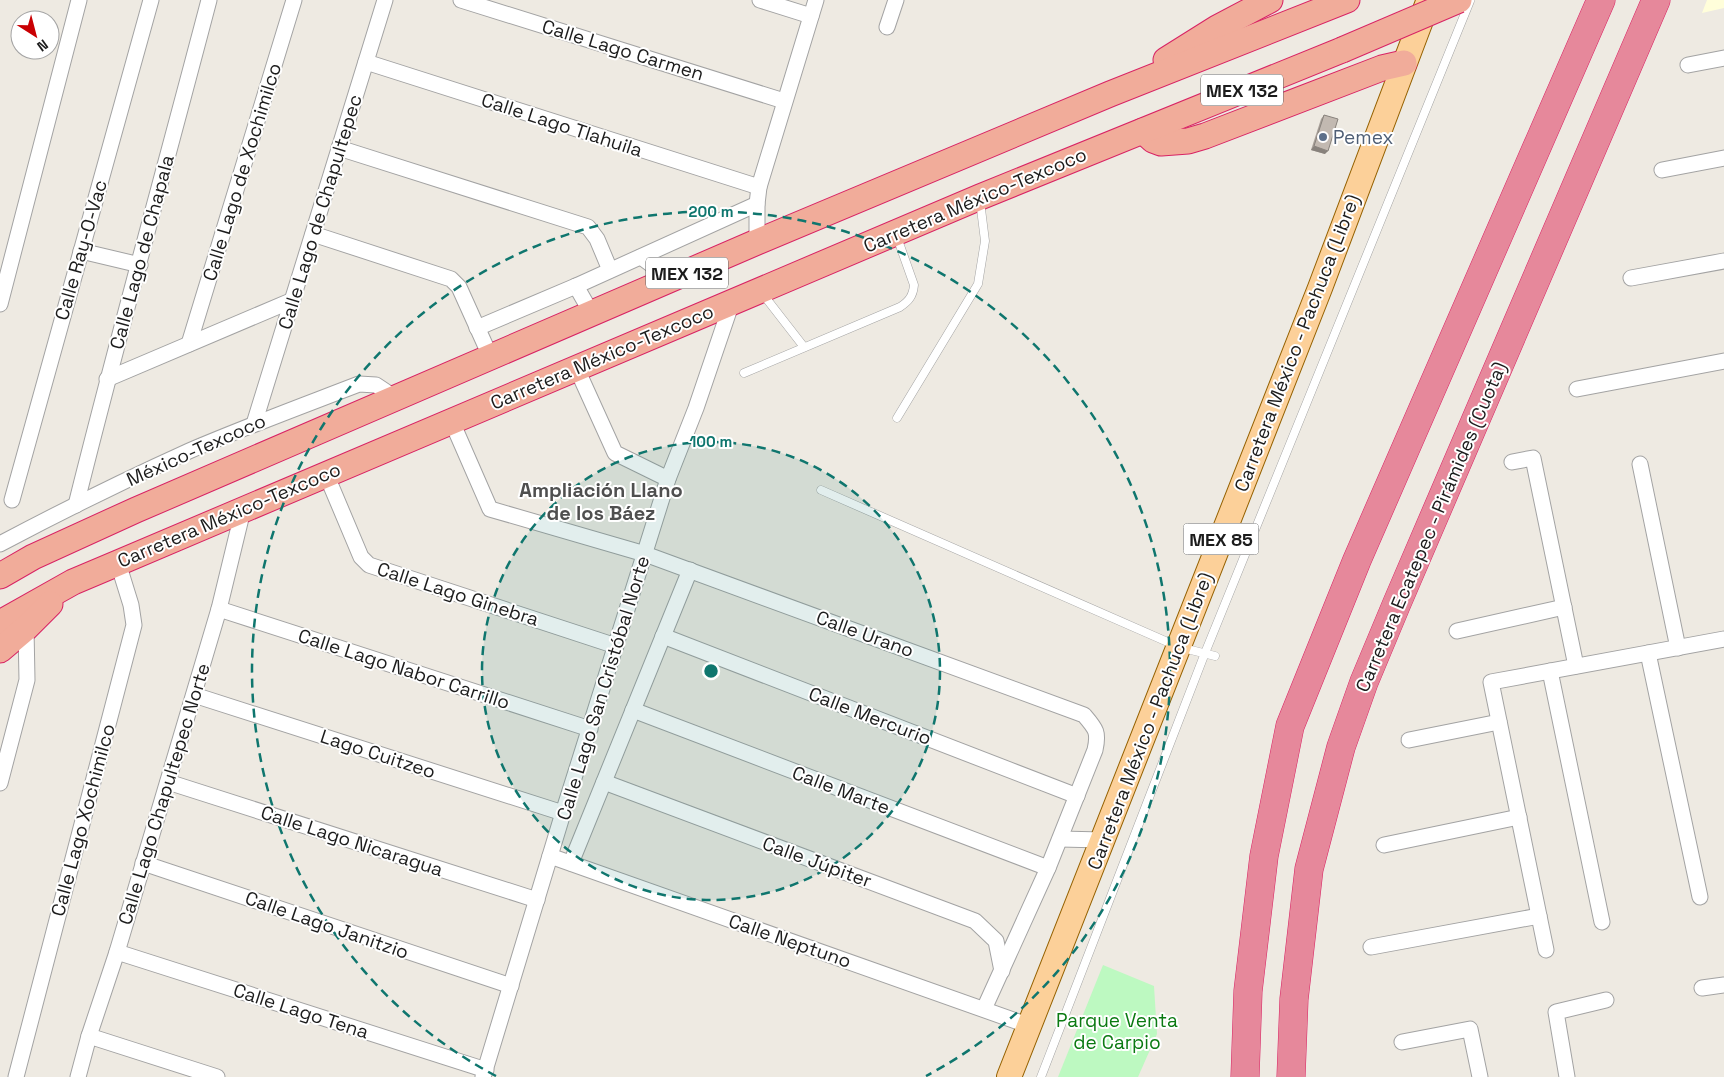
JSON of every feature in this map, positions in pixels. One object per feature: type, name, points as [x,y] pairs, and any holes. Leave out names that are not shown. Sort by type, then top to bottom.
[{"type":"highway","points":[[1130,86],[1194,42],[1270,0]]},
{"type":"highway","name":"MEX 132","points":[[0,576],[33,557],[136,510],[757,242],[1130,86],[1347,0]]},
{"type":"highway","name":"Carretera México-Texcoco","points":[[0,623],[72,582],[118,562],[980,197],[1342,50],[1459,0]]},
{"type":"highway","points":[[1245,1077],[1248,991],[1264,856],[1290,726],[1357,560],[1601,0]]},
{"type":"highway","name":"Carretera Ecatepec - Pirámides (Cuota)","points":[[1291,1077],[1294,999],[1309,869],[1342,747],[1364,682],[1656,0]]},
{"type":"highway","points":[[1143,130],[1153,140],[1161,143],[1173,143],[1206,136],[1382,68],[1404,63]]},
{"type":"highway","points":[[0,568],[33,557]]},
{"type":"highway","points":[[0,650],[26,628],[72,582]]},
{"type":"main road","name":"Carretera México - Pachuca (Libre)","points":[[1009,1077],[1320,288],[1429,0]]},
{"type":"street","points":[[0,304],[79,0]]},
{"type":"street","name":"Calle Ray-O-Vac","points":[[12,500],[151,0]]},
{"type":"street","name":"Calle Lago de Chapala","points":[[76,504],[107,380],[140,265],[209,0]]},
{"type":"street","name":"Calle Lago de Xochimilco","points":[[189,344],[294,0]]},
{"type":"street","name":"Calle Lago de Chapultepec","points":[[254,424],[385,0]]},
{"type":"street","name":"Calle Lago Carmen","points":[[462,0],[784,101]]},
{"type":"street","points":[[760,0],[811,16]]},
{"type":"street","points":[[757,242],[758,187],[816,0]]},
{"type":"street","points":[[887,27],[896,0]]},
{"type":"street","points":[[1688,65],[1724,58]]},
{"type":"street","name":"Calle Lago Tlahuila","points":[[366,62],[758,187]]},
{"type":"street","points":[[339,148],[588,227],[597,239],[610,270]]},
{"type":"street","points":[[1662,170],[1724,158]]},
{"type":"street","points":[[477,328],[576,286],[757,204]]},
{"type":"street","points":[[313,234],[451,279],[459,288],[491,358]]},
{"type":"street","points":[[81,251],[140,265]]},
{"type":"street","points":[[641,257],[672,280]]},
{"type":"street","points":[[1631,278],[1724,261]]},
{"type":"street","points":[[576,286],[592,314]]},
{"type":"street","points":[[107,380],[293,300]]},
{"type":"street","name":"Calle Lago San Cristóbal Norte","points":[[484,1073],[668,479],[696,408],[732,302]]},
{"type":"street","points":[[1577,389],[1724,361]]},
{"type":"street","points":[[576,367],[615,453],[668,479]]},
{"type":"street","name":"México-Texcoco","points":[[0,544],[76,504],[188,452],[254,424],[359,384],[376,385],[397,398]]},
{"type":"street","name":"Calle Urano","points":[[452,422],[490,509],[645,554],[1084,715],[1092,724],[1098,736],[1096,750],[1077,796]]},
{"type":"street","points":[[1512,462],[1533,458],[1576,666]]},
{"type":"street","points":[[1640,464],[1678,648]]},
{"type":"street","name":"Calle Lago Ginebra","points":[[326,474],[361,557],[369,565],[616,646]]},
{"type":"street","name":"Calle Lago Chapultepec Norte","points":[[78,1077],[219,609],[243,510]]},
{"type":"street","name":"Calle Lago Xochimilco","points":[[16,1077],[134,625],[131,606],[118,562]]},
{"type":"street","name":"Calle Lago San Cristóbal Norte","points":[[571,863],[690,570]]},
{"type":"street","points":[[1457,631],[1564,607]]},
{"type":"street","name":"Calle Lago Nabor Carrillo","points":[[219,609],[590,729]]},
{"type":"street","points":[[0,783],[27,680],[26,628]]},
{"type":"street","name":"Calle Mercurio","points":[[663,636],[1077,796]]},
{"type":"street","points":[[1546,950],[1491,682],[1724,640]]},
{"type":"street","points":[[1648,653],[1700,897]]},
{"type":"street","points":[[1550,671],[1602,922]]},
{"type":"street","name":"Lago Cuitzeo","points":[[194,694],[563,813]]},
{"type":"street","name":"Calle Marte","points":[[633,710],[1048,868]]},
{"type":"street","points":[[1409,740],[1499,722]]},
{"type":"street","name":"Calle Lago Nicaragua","points":[[168,782],[537,900]]},
{"type":"street","name":"Calle Júpiter","points":[[604,782],[975,921],[996,941],[1002,971]]},
{"type":"street","points":[[984,1009],[1048,868],[1077,796]]},
{"type":"street","points":[[1384,845],[1519,817]]},
{"type":"street","points":[[1060,839],[1103,840]]},
{"type":"street","name":"Calle Neptuno","points":[[550,856],[1030,1026]]},
{"type":"street","name":"Calle Lago Janitzio","points":[[143,863],[511,986]]},
{"type":"street","points":[[1371,947],[1540,916]]},
{"type":"street","name":"Calle Lago Tena","points":[[116,952],[484,1073]]},
{"type":"street","points":[[1702,988],[1724,985]]},
{"type":"street","points":[[1567,1077],[1556,1012],[1606,1000]]},
{"type":"street","points":[[1402,1042],[1470,1029],[1480,1077]]},
{"type":"street","points":[[89,1036],[217,1077]]},
{"type":"lane","points":[[1041,1077],[1205,653],[1470,0]]},
{"type":"lane","points":[[897,418],[978,284],[985,241],[980,197]]},
{"type":"lane","points":[[744,373],[909,301],[914,285],[895,233]]},
{"type":"lane","points":[[760,290],[804,347]]},
{"type":"lane","points":[[821,490],[1179,646],[1215,656]]},
{"type":"shaded area","points":[[1707,0],[1724,0],[1724,8],[1702,13]]},
{"type":"green space","name":"Parque Venta de Carpio","points":[[1103,965],[1154,986],[1157,1034],[1138,1077],[1058,1077]]},
{"type":"building","name":"Pemex","points":[[1324,115],[1338,119],[1328,151],[1314,146]]},
{"type":"place","name":"Pemex","points":[[1323,137]]},
{"type":"district","name":"Ampliación Llano de los Báez","points":[[601,502]]}]
